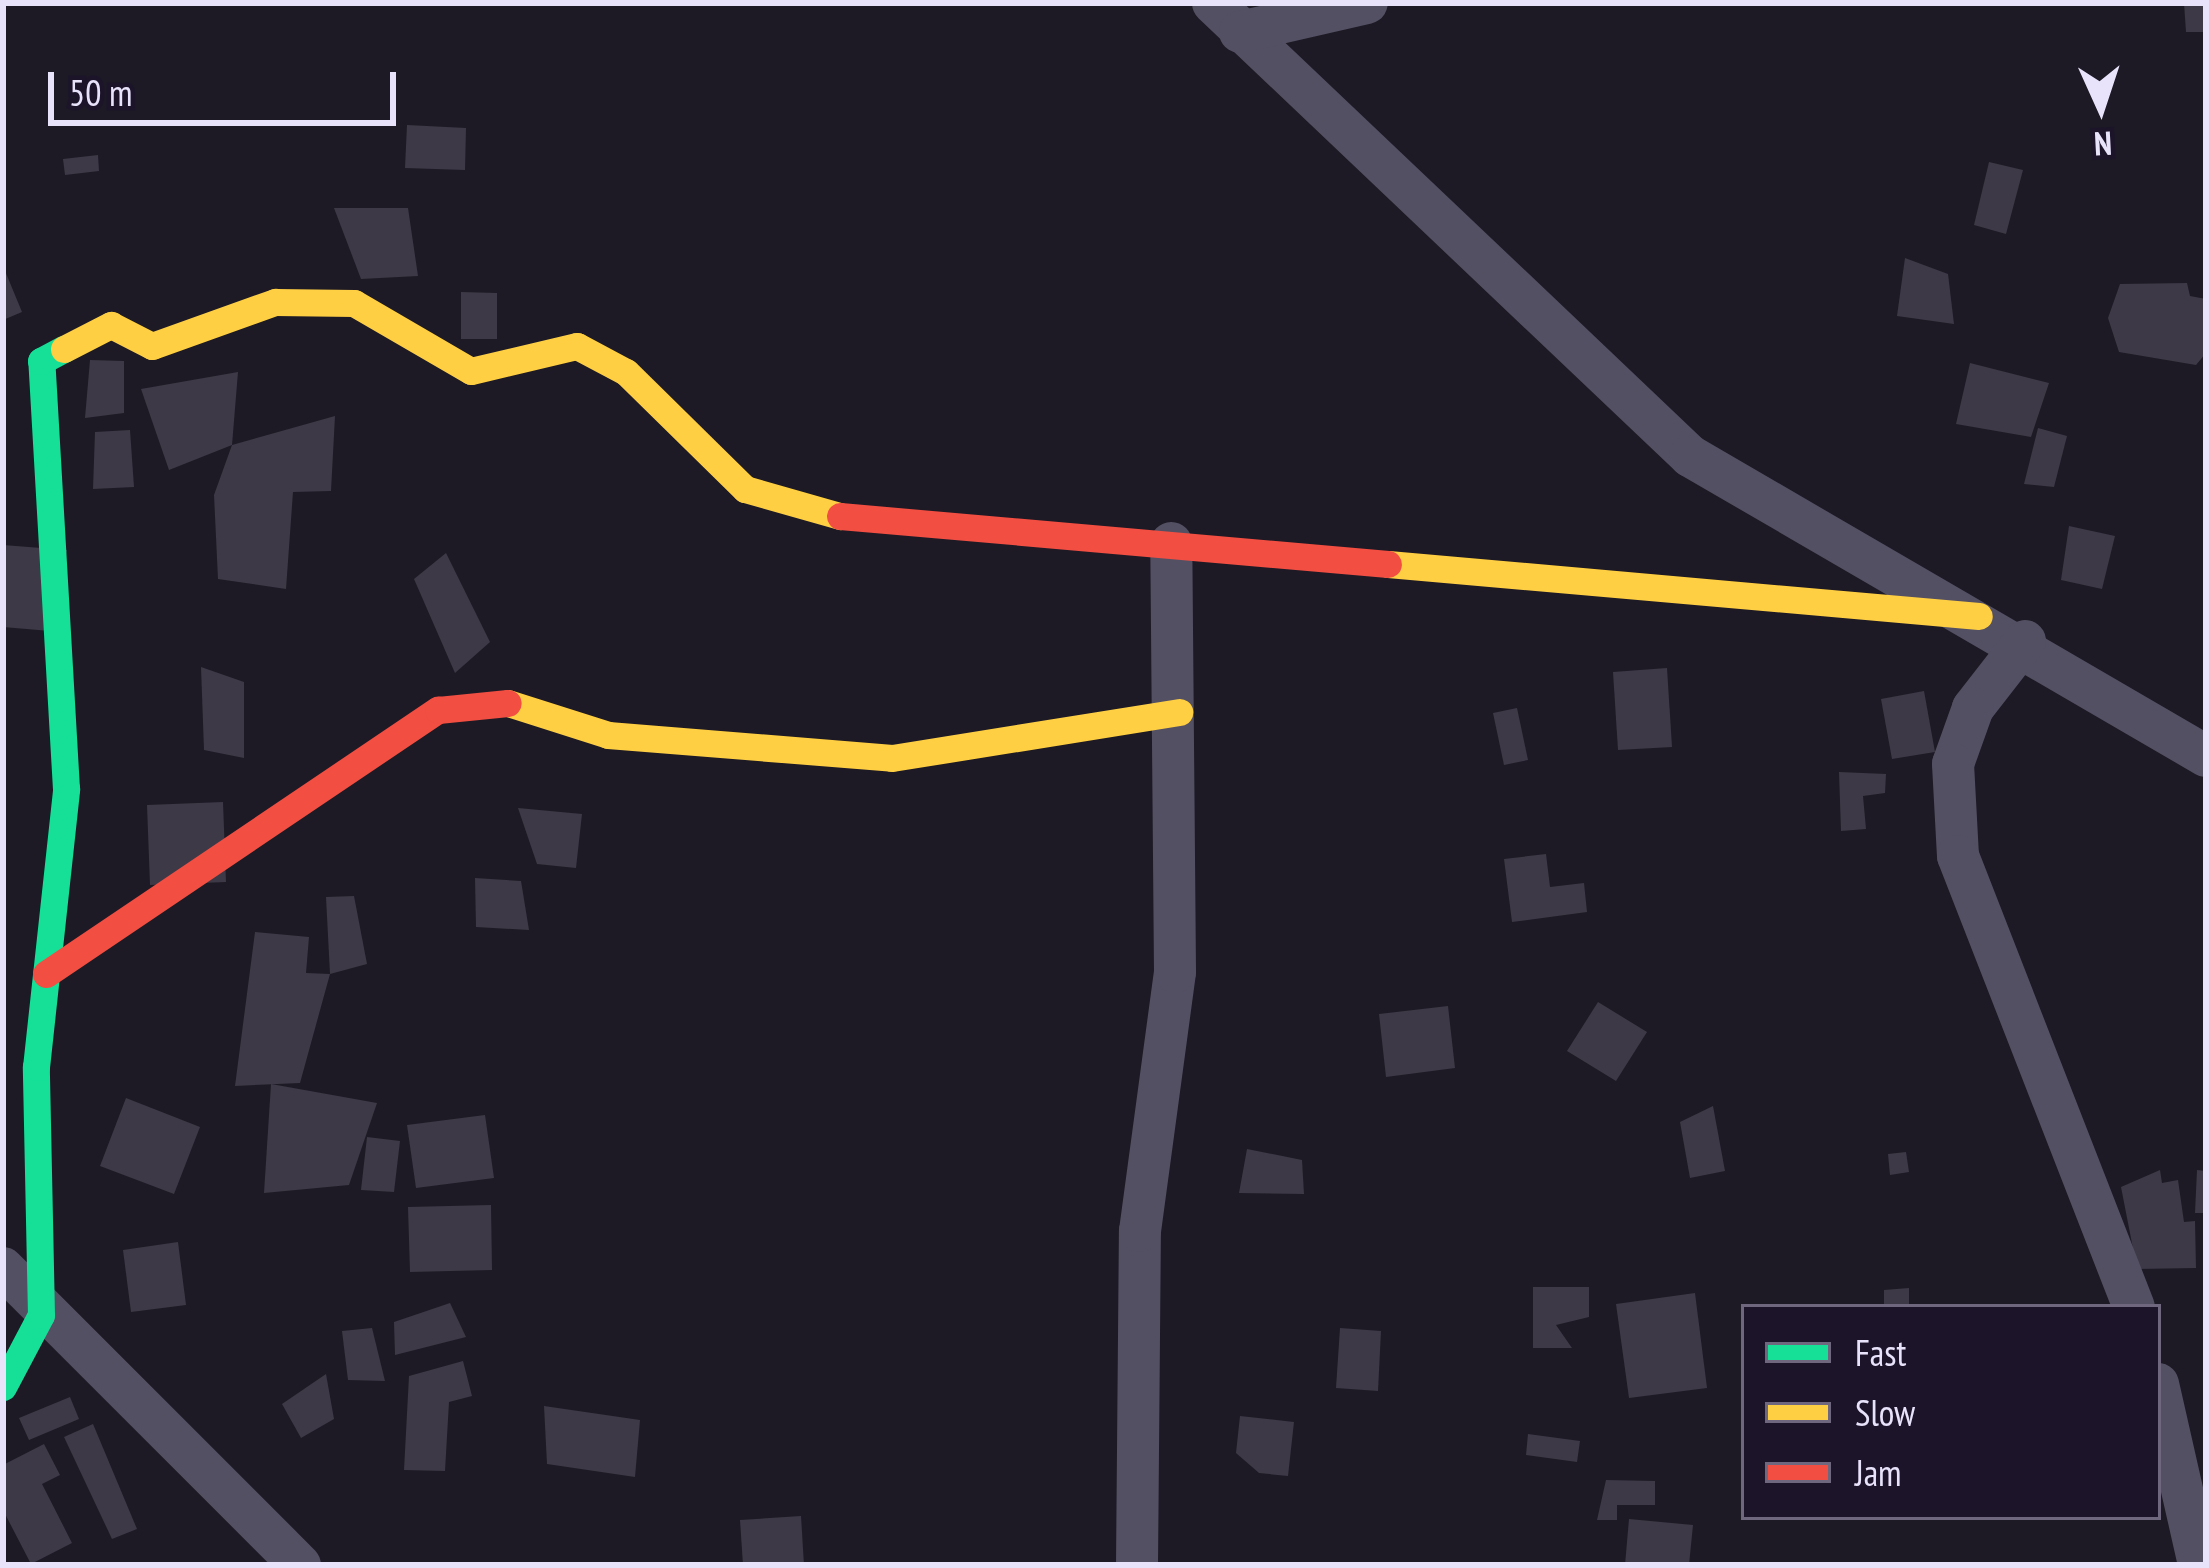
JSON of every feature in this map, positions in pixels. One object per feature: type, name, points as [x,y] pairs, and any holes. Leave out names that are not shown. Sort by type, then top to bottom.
[{"type":"street","points":[[1227,18],[1366,3]]},
{"type":"street","points":[[1227,18],[1690,456],[2025,641],[2206,756]]},
{"type":"street","points":[[3,1387],[41,1315],[35,1067],[66,789],[41,361],[111,325],[152,346],[275,302],[354,303],[472,371],[577,346],[626,372],[746,489],[815,514],[1979,616]]},
{"type":"street","points":[[1137,1565],[1136,1298],[1175,972],[1179,712],[1172,543]]},
{"type":"street","points":[[2025,641],[1973,708],[1953,764],[1958,856],[2133,1304]]},
{"type":"street","points":[[46,974],[438,710],[516,703],[608,734],[892,758],[1179,712]]},
{"type":"street","points":[[4,1272],[41,1315],[300,1565]]},
{"type":"street","points":[[2161,1397],[2200,1565]]},
{"type":"building","points":[[2184,3],[2206,3],[2206,32],[2186,32]]},
{"type":"building","points":[[407,125],[466,128],[465,170],[405,168]]},
{"type":"building","points":[[98,155],[99,171],[65,175],[63,159]]},
{"type":"building","points":[[1989,162],[2023,170],[2006,234],[1974,225]]},
{"type":"building","points":[[334,208],[408,208],[418,276],[361,279]]},
{"type":"building","points":[[1905,258],[1948,274],[1954,324],[1897,316]]},
{"type":"building","points":[[3,266],[22,312],[3,320]]},
{"type":"building","points":[[2187,283],[2190,296],[2206,299],[2206,353],[2196,365],[2119,352],[2108,318],[2120,284]]},
{"type":"building","points":[[461,292],[497,293],[497,339],[461,339]]},
{"type":"building","points":[[90,360],[124,361],[124,413],[85,418]]},
{"type":"building","points":[[1970,363],[2049,383],[2031,437],[1956,424]]},
{"type":"building","points":[[238,372],[232,445],[169,470],[141,389]]},
{"type":"building","points":[[335,416],[331,491],[293,492],[286,589],[218,579],[214,495],[232,445]]},
{"type":"building","points":[[2038,428],[2067,436],[2054,487],[2024,484]]},
{"type":"building","points":[[130,430],[134,487],[93,489],[95,432]]},
{"type":"building","points":[[2069,526],[2115,536],[2102,589],[2061,580]]},
{"type":"building","points":[[3,545],[67,550],[50,631],[3,627]]},
{"type":"building","points":[[446,553],[490,642],[455,673],[414,579]]},
{"type":"building","points":[[201,667],[244,682],[244,758],[204,750]]},
{"type":"building","points":[[1667,668],[1672,747],[1618,750],[1613,672]]},
{"type":"building","points":[[1924,691],[1935,752],[1892,759],[1881,699]]},
{"type":"building","points":[[1517,708],[1528,760],[1504,765],[1493,713]]},
{"type":"building","points":[[1839,772],[1886,774],[1885,793],[1863,796],[1866,829],[1841,831]]},
{"type":"building","points":[[223,802],[226,882],[150,885],[147,805]]},
{"type":"building","points":[[518,808],[582,814],[576,868],[537,864]]},
{"type":"building","points":[[1546,854],[1550,887],[1584,883],[1587,912],[1512,922],[1504,859]]},
{"type":"building","points":[[475,878],[521,881],[529,930],[476,927]]},
{"type":"building","points":[[354,896],[367,964],[330,974],[326,897]]},
{"type":"building","points":[[255,932],[309,937],[306,973],[330,974],[300,1083],[235,1086]]},
{"type":"building","points":[[1598,1002],[1647,1032],[1616,1081],[1567,1051]]},
{"type":"building","points":[[1448,1006],[1455,1068],[1386,1077],[1379,1014]]},
{"type":"building","points":[[271,1084],[377,1103],[349,1185],[264,1193]]},
{"type":"building","points":[[126,1098],[200,1127],[174,1194],[100,1166]]},
{"type":"building","points":[[1713,1106],[1725,1171],[1690,1178],[1680,1122]]},
{"type":"building","points":[[485,1115],[494,1178],[416,1188],[407,1125]]},
{"type":"building","points":[[367,1137],[400,1141],[394,1192],[361,1190]]},
{"type":"building","points":[[1247,1149],[1302,1160],[1304,1194],[1239,1193]]},
{"type":"building","points":[[1906,1152],[1909,1172],[1890,1175],[1888,1154]]},
{"type":"building","points":[[2160,1170],[2162,1183],[2178,1180],[2184,1222],[2195,1221],[2196,1268],[2137,1269],[2121,1187]]},
{"type":"building","points":[[2197,1170],[2206,1171],[2206,1213],[2195,1213]]},
{"type":"building","points":[[491,1205],[492,1270],[410,1272],[408,1207]]},
{"type":"building","points":[[178,1242],[186,1305],[131,1312],[123,1250]]},
{"type":"building","points":[[1533,1287],[1589,1287],[1589,1317],[1556,1325],[1572,1348],[1533,1348]]},
{"type":"building","points":[[1909,1288],[1909,1304],[1884,1304],[1884,1290]]},
{"type":"building","points":[[1695,1293],[1707,1388],[1629,1398],[1616,1304]]},
{"type":"building","points":[[450,1303],[466,1337],[395,1355],[394,1322]]},
{"type":"building","points":[[372,1328],[385,1381],[348,1380],[342,1331]]},
{"type":"building","points":[[1340,1328],[1381,1331],[1378,1391],[1336,1388]]},
{"type":"building","points":[[463,1361],[472,1396],[449,1402],[445,1471],[404,1470],[409,1376]]},
{"type":"building","points":[[326,1374],[334,1419],[301,1438],[282,1404]]},
{"type":"building","points":[[70,1397],[79,1419],[29,1440],[19,1418]]},
{"type":"building","points":[[544,1406],[640,1420],[635,1477],[547,1464]]},
{"type":"building","points":[[1240,1416],[1294,1422],[1288,1476],[1259,1473],[1236,1453]]},
{"type":"building","points":[[93,1424],[137,1529],[112,1539],[64,1437]]},
{"type":"building","points":[[1528,1434],[1580,1441],[1577,1462],[1526,1455]]},
{"type":"building","points":[[44,1444],[60,1475],[42,1484],[72,1543],[31,1564],[3,1510],[3,1465]]},
{"type":"building","points":[[1606,1480],[1655,1481],[1655,1505],[1617,1505],[1617,1520],[1597,1520]]},
{"type":"building","points":[[801,1516],[804,1565],[743,1565],[740,1520]]},
{"type":"building","points":[[1629,1519],[1693,1525],[1689,1565],[1625,1565]]},
{"type":"traffic: fast","points":[[3,1387],[41,1315],[36,1067],[66,789],[41,361],[64,349]]},
{"type":"traffic: slow","points":[[64,349],[111,325],[152,346],[275,302],[354,303],[471,371],[577,346],[626,372],[745,489],[840,516]]},
{"type":"traffic: slow","points":[[1388,564],[1979,616]]},
{"type":"traffic: slow","points":[[508,703],[608,735],[892,758],[1179,712]]},
{"type":"traffic: jam","points":[[840,516],[1388,564]]},
{"type":"traffic: jam","points":[[46,974],[438,710],[508,703]]}]
